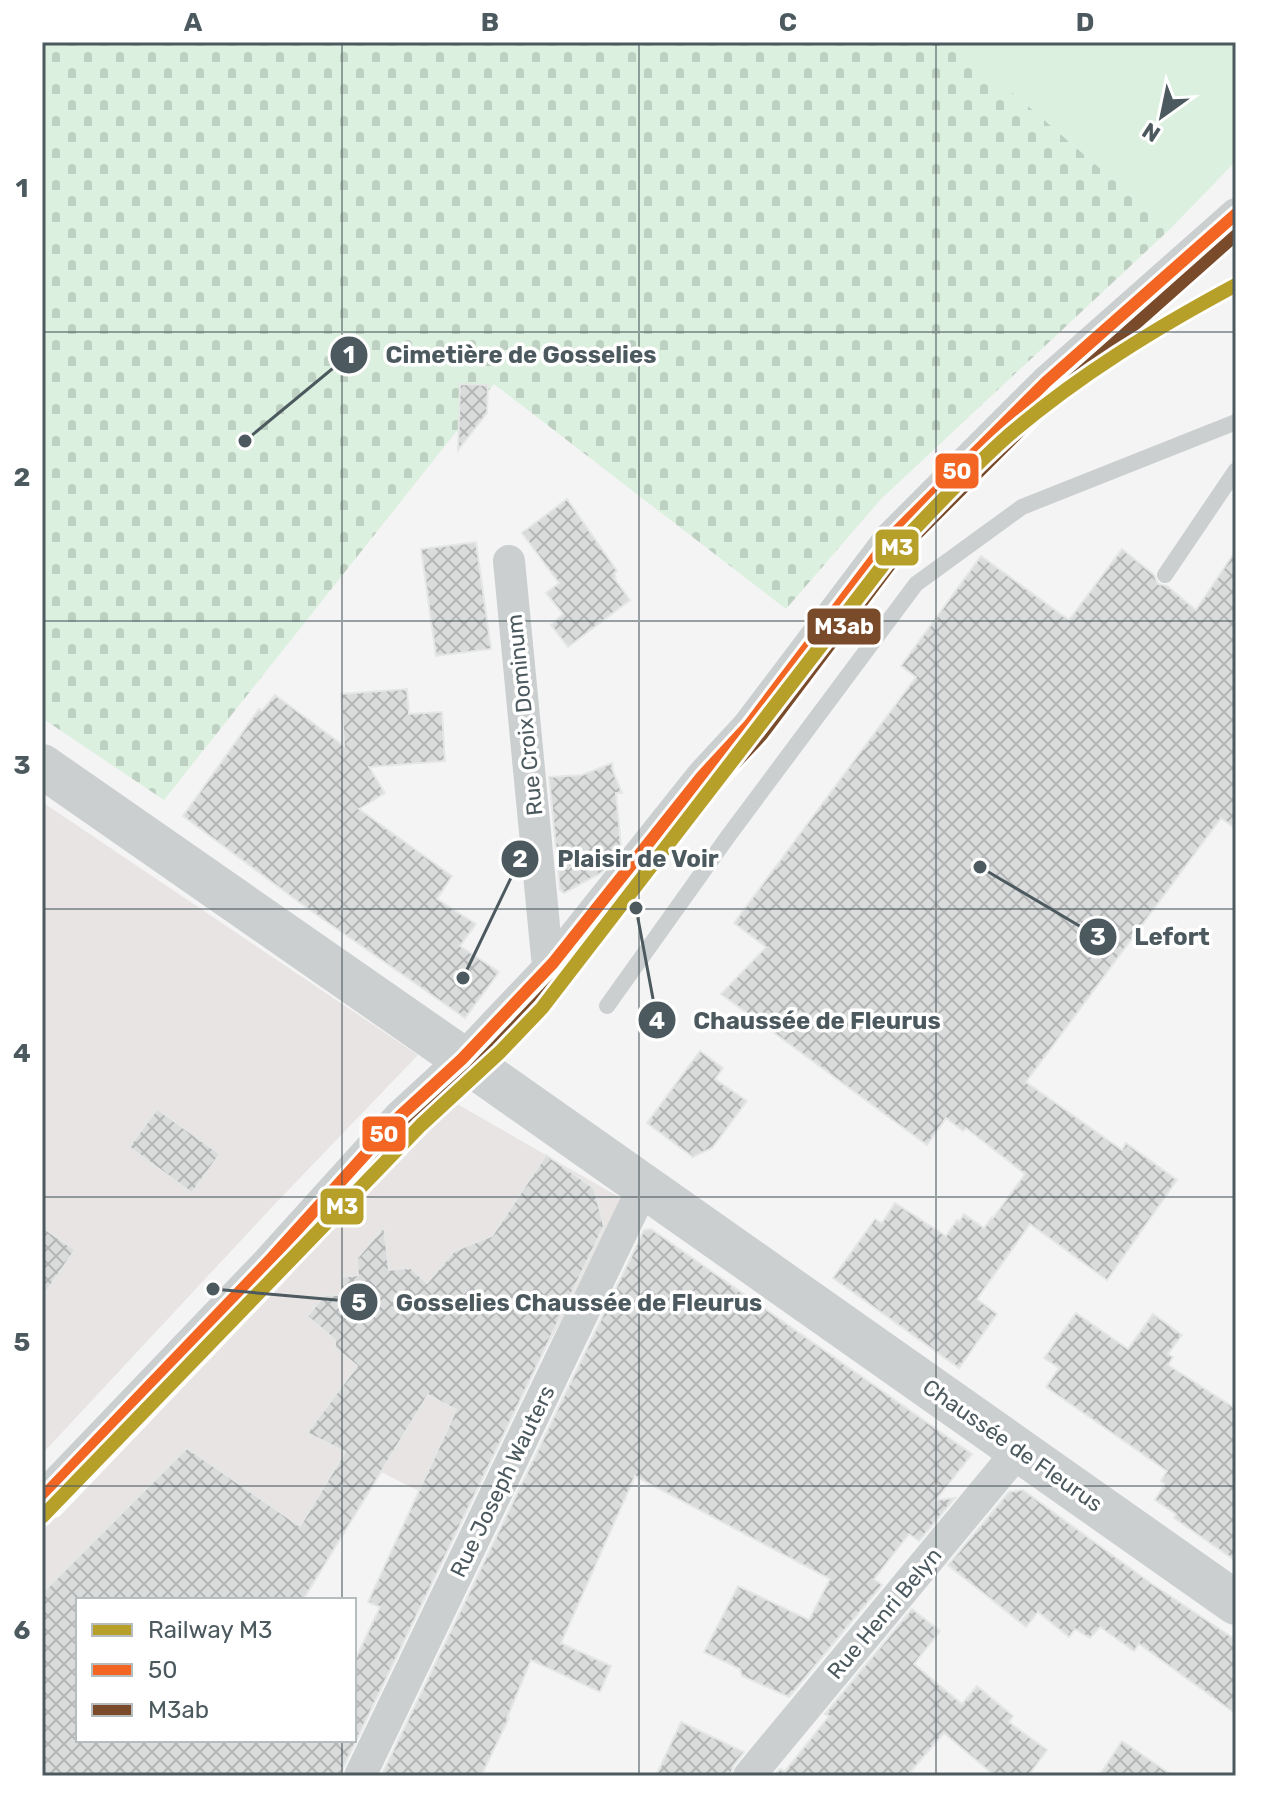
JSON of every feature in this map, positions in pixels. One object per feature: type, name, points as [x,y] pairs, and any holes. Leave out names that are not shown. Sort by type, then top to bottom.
[{"type":"main road","name":"Chaussée de Fleurus","points":[[42,766],[1236,1603]]},
{"type":"street","points":[[42,1498],[268,1262],[400,1116],[462,1059],[553,963],[702,776],[749,725],[891,537],[1046,382],[1236,214]]},
{"type":"street","name":"Rue Croix Dominum","points":[[509,561],[547,957],[553,963]]},
{"type":"street","name":"Rue Joseph Wauters","points":[[360,1776],[644,1186]]},
{"type":"street","name":"Rue Henri Belyn","points":[[749,1776],[1019,1450]]},
{"type":"lane","points":[[607,1006],[729,835],[916,584],[1022,507],[1236,422]]},
{"type":"lane","points":[[1165,575],[1236,470]]},
{"type":"shaded area","points":[[42,802],[418,1055],[42,1454]]},
{"type":"shaded area","points":[[445,1097],[626,1201],[458,1511],[348,1455],[256,1598],[76,1598],[76,1742],[42,1776],[42,1501],[108,1449]]},
{"type":"green space","points":[[42,42],[954,42],[1170,229],[881,499],[786,609],[494,384],[164,800],[42,718]]},
{"type":"green space","points":[[954,42],[1236,42],[1236,161],[1170,229]]},
{"type":"building","points":[[460,384],[488,385],[487,413],[458,450]]},
{"type":"building","points":[[567,499],[617,571],[614,578],[630,600],[568,647],[551,625],[563,614],[546,593],[559,583],[522,533]]},
{"type":"building","points":[[476,542],[491,649],[436,656],[421,549]]},
{"type":"building","points":[[1122,549],[1154,575],[1158,584],[1167,586],[1196,610],[1236,550],[1236,829],[1221,818],[1026,1082],[1122,1150],[1126,1143],[1177,1180],[1107,1280],[1030,1224],[977,1299],[997,1314],[959,1368],[833,1278],[875,1219],[882,1223],[895,1203],[946,1236],[964,1214],[984,1228],[1025,1174],[966,1128],[963,1131],[946,1118],[927,1145],[721,994],[766,947],[734,923],[916,677],[901,666],[981,556],[1069,620]]},
{"type":"building","points":[[407,689],[409,714],[442,712],[445,761],[369,767],[385,793],[359,809],[452,876],[437,899],[476,924],[460,946],[499,972],[465,1018],[307,908],[183,816],[259,709],[262,711],[275,695],[344,746],[341,694]]},
{"type":"building","points":[[612,763],[622,793],[616,793],[621,847],[601,873],[564,893],[560,890],[549,777],[582,775]]},
{"type":"building","points":[[700,1051],[723,1068],[715,1079],[747,1101],[712,1148],[693,1157],[647,1123]]},
{"type":"building","points":[[157,1109],[220,1154],[192,1193],[129,1147]]},
{"type":"building","points":[[546,1155],[594,1188],[604,1226],[356,1741],[356,1658],[380,1607],[368,1602],[456,1410],[428,1395],[304,1598],[76,1598],[76,1742],[356,1742],[341,1776],[42,1776],[42,1593],[187,1448],[300,1526],[345,1452],[307,1433],[357,1366],[335,1348],[335,1340],[307,1316],[325,1295],[341,1295],[341,1277],[358,1275],[357,1258],[384,1227],[389,1270],[411,1268],[427,1283],[454,1251],[492,1236]]},
{"type":"building","points":[[42,1227],[75,1250],[42,1298]]},
{"type":"building","points":[[651,1229],[972,1454],[936,1500],[955,1498],[919,1541],[909,1534],[874,1579],[882,1585],[789,1697],[742,1676],[740,1669],[704,1652],[738,1586],[809,1620],[830,1579],[635,1476],[561,1643],[611,1666],[600,1692],[531,1660],[509,1718],[481,1776],[381,1776],[644,1230]]},
{"type":"building","points":[[1076,1313],[1128,1349],[1153,1314],[1182,1335],[1168,1354],[1173,1357],[1168,1365],[1236,1409],[1236,1561],[1174,1518],[1176,1514],[1155,1500],[1165,1484],[1161,1481],[1167,1471],[1046,1387],[1059,1368],[1044,1358]]},
{"type":"building","points":[[1023,1490],[1152,1584],[1236,1640],[1236,1714],[1139,1644],[1134,1651],[1100,1627],[1090,1638],[1075,1629],[1069,1637],[1038,1612],[1026,1627],[948,1565],[1009,1492]]},
{"type":"building","points":[[912,1609],[940,1631],[914,1664],[962,1704],[977,1686],[1013,1716],[1009,1722],[1047,1750],[1028,1776],[995,1776],[944,1733],[907,1776],[774,1776],[780,1769],[785,1771],[829,1716],[825,1714]]},
{"type":"building","points":[[681,1722],[744,1752],[730,1776],[656,1776]]},
{"type":"building","points":[[1122,1741],[1173,1776],[1099,1776]]},
{"type":"rail line","name":"M3","points":[[42,1517],[421,1125],[500,1052],[542,1008],[897,547],[952,489],[1010,434],[1063,392],[1148,335],[1236,285]]},
{"type":"transit line","name":"50","points":[[42,1498],[268,1262],[400,1116],[462,1059],[553,963],[702,776],[749,725],[891,537],[1046,382],[1236,214]]},
{"type":"transit line","name":"M3ab","points":[[54,1509],[280,1273],[411,1127],[474,1070],[565,974],[714,786],[762,735],[903,548],[1057,394],[1236,235]]},
{"type":"place","name":"Cimetière de Gosselies","points":[[245,441]]},
{"type":"place","name":"Lefort","points":[[980,867]]},
{"type":"place","name":"Chaussée de Fleurus","points":[[636,908]]},
{"type":"place","name":"Plaisir de Voir","points":[[463,978]]},
{"type":"place","name":"Gosselies Chaussée de Fleurus","points":[[213,1289]]}]
